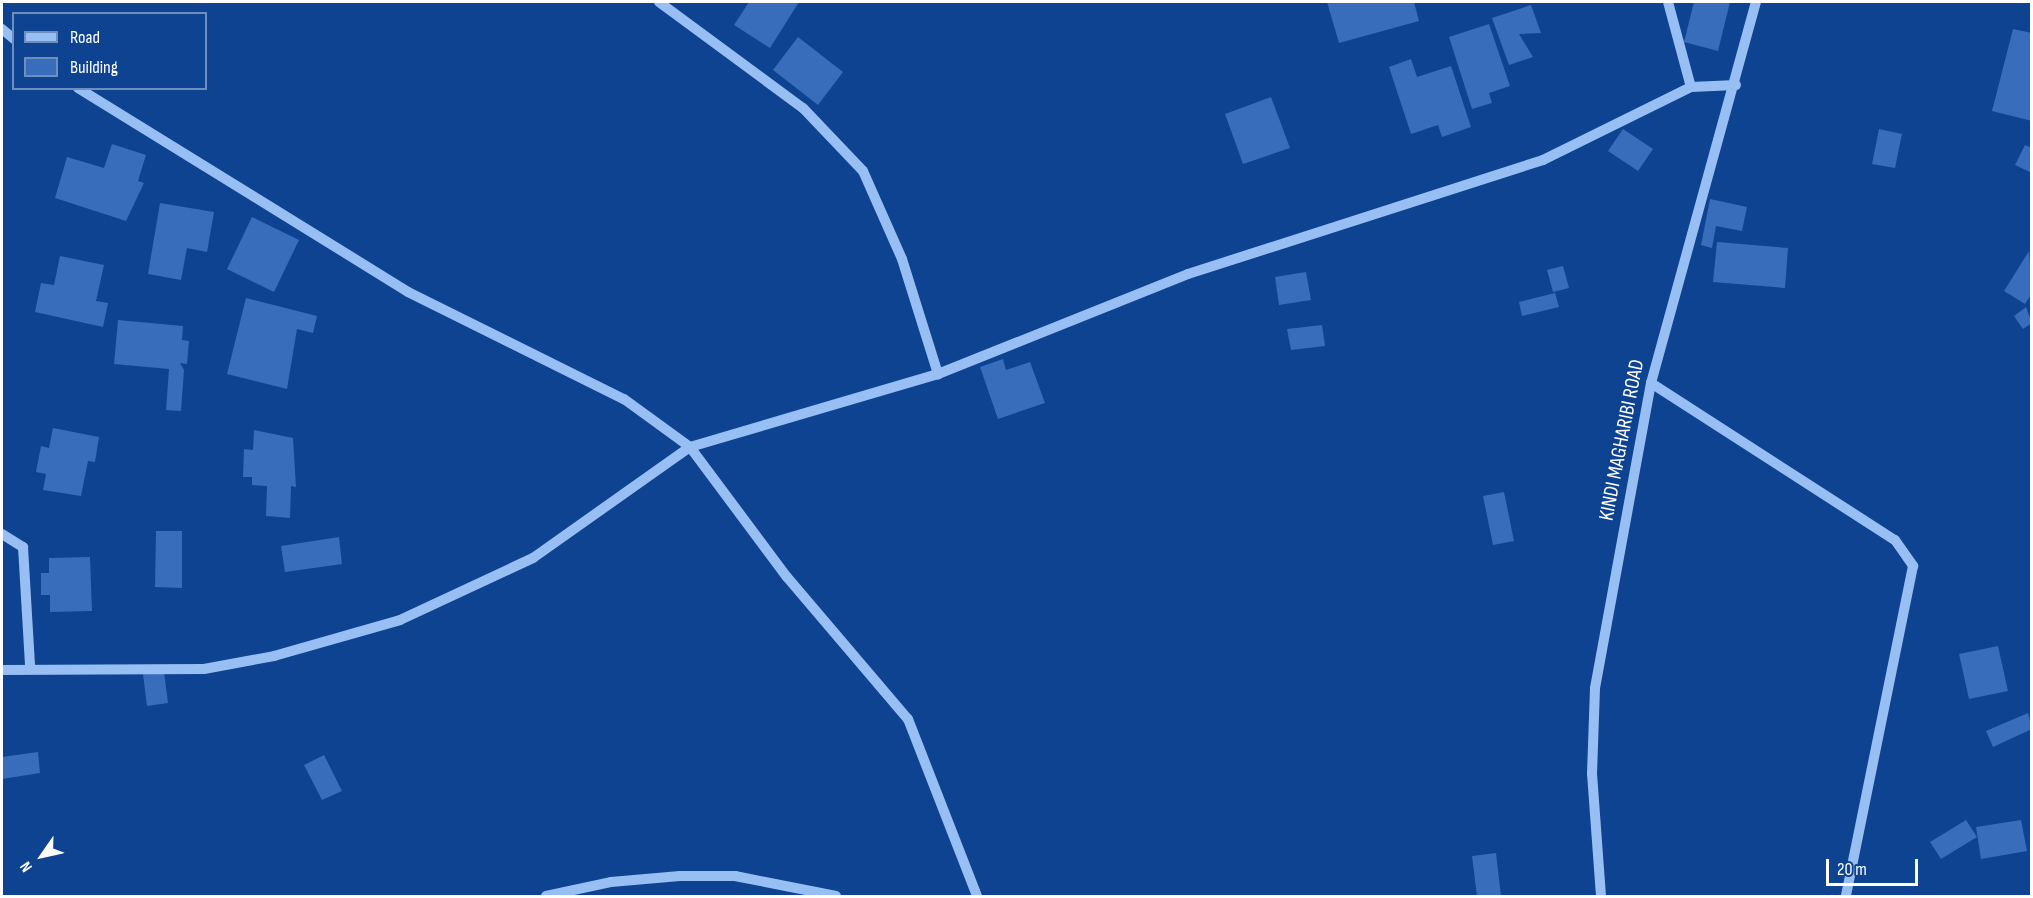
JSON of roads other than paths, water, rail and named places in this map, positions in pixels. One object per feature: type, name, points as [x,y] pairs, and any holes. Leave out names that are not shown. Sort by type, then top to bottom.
[{"type":"street","points":[[659,2],[803,108],[863,171],[902,259],[938,374]]},
{"type":"street","points":[[1668,2],[1690,87]]},
{"type":"street","name":"KINDI MAGHARIBI ROAD","points":[[1601,897],[1592,774],[1595,688],[1651,383],[1736,85],[1756,2]]},
{"type":"street","points":[[2,670],[30,666],[69,671],[204,669],[274,656],[400,620],[533,558],[690,447],[938,374],[1188,274],[1543,160],[1690,87],[1736,85]]},
{"type":"street","points":[[81,90],[408,292],[624,399],[690,447],[787,577],[908,719],[977,897]]},
{"type":"street","points":[[1651,383],[1895,540],[1913,566],[1846,897]]},
{"type":"street","points":[[2,534],[23,547],[30,666]]},
{"type":"street","points":[[546,897],[611,882],[724,876],[836,897]]}]
